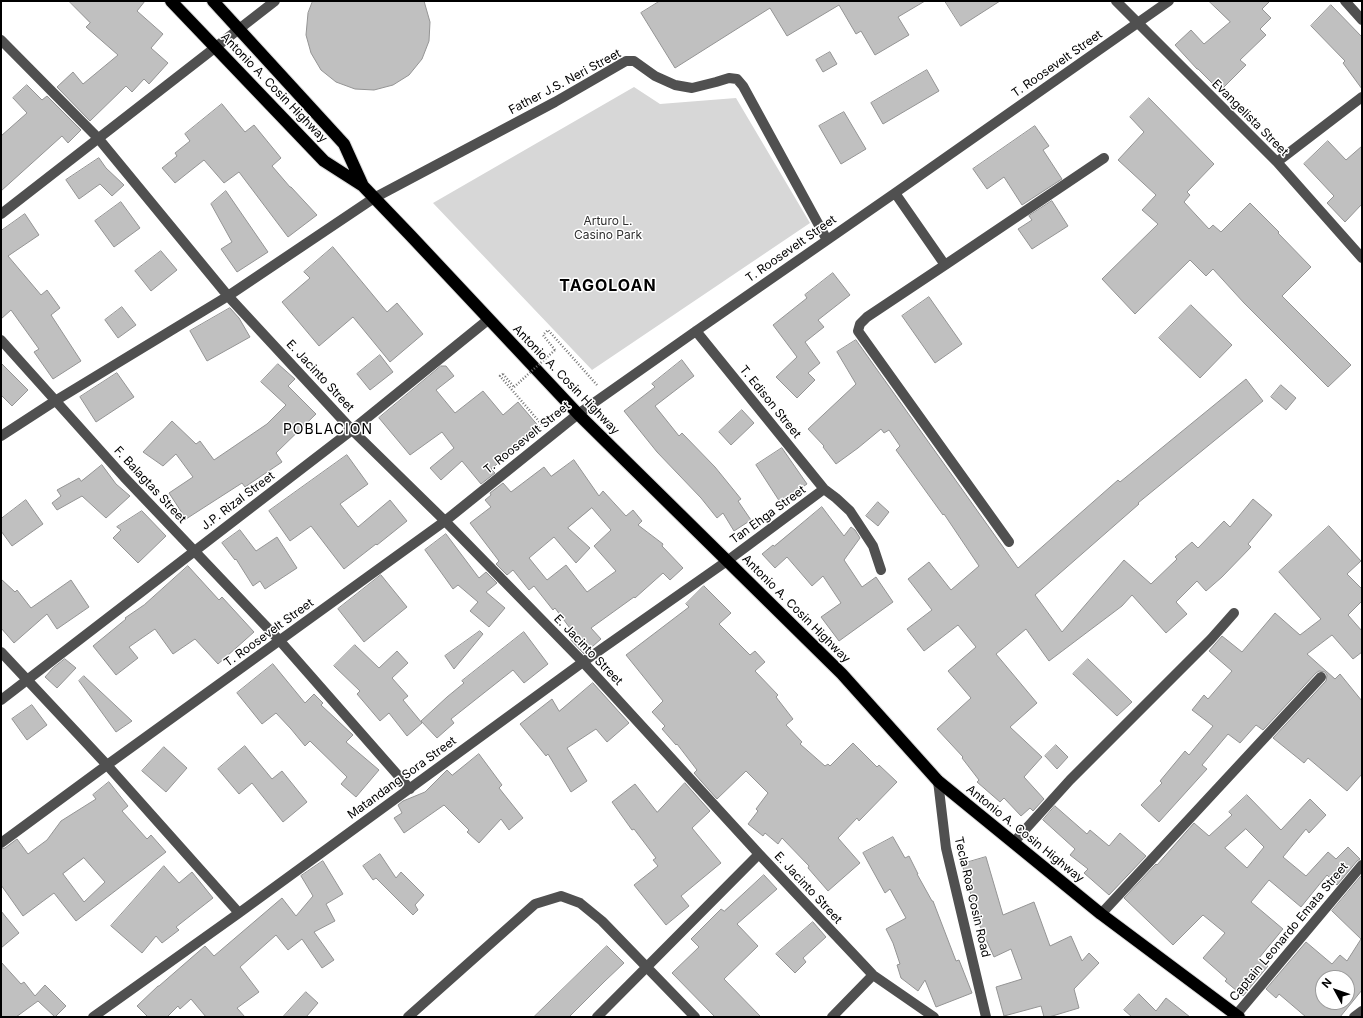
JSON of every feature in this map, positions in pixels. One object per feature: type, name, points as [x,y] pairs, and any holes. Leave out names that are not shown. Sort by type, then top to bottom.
[{"type":"highway","name":"Antonio A. Cosin Highway","points":[[171,1],[324,161],[363,186],[578,414],[842,674],[938,781],[1101,914],[1238,1016]]},
{"type":"highway","name":"Antonio A. Cosin Highway","points":[[213,1],[344,144],[363,186]]},
{"type":"street","points":[[1,214],[275,1]]},
{"type":"street","name":"Evangelista Street","points":[[1116,1],[1276,162],[1362,258]]},
{"type":"street","name":"T. Roosevelt Street","points":[[1,843],[445,522],[578,414],[605,394],[1169,1]]},
{"type":"street","points":[[1345,1],[1362,20]]},
{"type":"street","name":"E. Jacinto Street","points":[[1,40],[98,138],[228,296],[352,430],[583,662],[759,854],[873,975],[934,1017]]},
{"type":"street","name":"Father J.S. Neri Street","points":[[374,198],[555,102],[626,61],[634,61],[655,76],[675,86],[692,88],[729,78],[737,79],[743,86],[827,240]]},
{"type":"street","points":[[1276,162],[1362,97]]},
{"type":"street","points":[[1009,542],[858,331],[860,324],[867,317],[1104,158]]},
{"type":"street","points":[[895,193],[945,266]]},
{"type":"street","points":[[1,436],[55,401],[228,296],[374,198]]},
{"type":"street","name":"J.P. Rizal Street","points":[[1,700],[352,430],[489,319]]},
{"type":"street","name":"T. Edison Street","points":[[696,331],[824,489],[850,511],[873,546],[881,570]]},
{"type":"street","name":"F. Balagtas Street","points":[[1,340],[124,477],[280,641],[410,789]]},
{"type":"street","name":"Tan Ehga Street","points":[[727,561],[824,489]]},
{"type":"street","name":"Matandang Sora Street","points":[[93,1017],[239,913],[583,662],[727,561]]},
{"type":"street","points":[[1013,843],[1070,780],[1211,639],[1234,613]]},
{"type":"street","points":[[1,652],[107,765],[239,913]]},
{"type":"street","points":[[1101,914],[1321,677]]},
{"type":"street","name":"Tecla Roa Cosin Road","points":[[938,781],[946,848],[986,1017]]},
{"type":"street","points":[[597,1017],[759,854]]},
{"type":"street","name":"Captain Leonardo Emata Street","points":[[1238,1016],[1362,865]]},
{"type":"street","points":[[408,1017],[535,904],[561,896],[580,904],[596,916],[695,1017]]},
{"type":"street","points":[[832,1017],[873,975]]},
{"type":"street","points":[[1354,1017],[1362,1011]]},
{"type":"path","points":[[551,436],[500,376],[503,374],[514,387],[555,350],[542,335],[548,330],[605,394]]},
{"type":"green space","name":"Arturo L. Casino Park","points":[[634,87],[660,104],[736,98],[810,223],[592,370],[433,203]]},
{"type":"building","points":[[69,1],[145,1],[137,11],[163,34],[151,48],[168,63],[149,84],[144,79],[132,92],[126,86],[90,121],[57,87],[73,72],[83,84],[118,55],[86,27],[90,23]]},
{"type":"building","points":[[313,1],[424,1],[430,22],[429,41],[422,59],[409,75],[393,85],[374,90],[355,89],[336,82],[321,70],[311,53],[306,35],[308,13]]},
{"type":"building","points":[[660,1],[925,1],[898,17],[909,35],[875,55],[861,31],[856,34],[839,5],[787,36],[770,8],[675,68],[641,13]]},
{"type":"building","points":[[945,1],[1000,1],[961,26]]},
{"type":"building","points":[[1209,1],[1270,1],[1262,9],[1271,18],[1260,29],[1266,35],[1240,60],[1246,65],[1220,91],[1175,45],[1191,30],[1204,44],[1230,22]]},
{"type":"building","points":[[1331,5],[1362,37],[1362,89],[1343,63],[1345,61],[1311,26]]},
{"type":"building","points":[[830,52],[837,64],[823,72],[816,60]]},
{"type":"building","points":[[927,70],[939,91],[883,124],[871,103]]},
{"type":"building","points":[[27,85],[42,100],[47,96],[81,130],[68,143],[62,136],[1,191],[1,136],[27,113],[13,98]]},
{"type":"building","points":[[1149,98],[1214,164],[1187,192],[1190,195],[1184,202],[1209,229],[1213,225],[1221,232],[1250,203],[1311,267],[1282,296],[1351,365],[1328,387],[1244,303],[1213,269],[1206,276],[1190,260],[1135,314],[1102,279],[1158,224],[1142,210],[1156,195],[1118,160],[1144,132],[1130,117]]},
{"type":"building","points":[[222,104],[245,132],[254,125],[281,158],[272,166],[317,215],[288,237],[239,172],[224,183],[204,160],[175,183],[162,168],[177,156],[175,153],[190,141],[185,134]]},
{"type":"building","points":[[844,112],[866,149],[841,164],[819,126]]},
{"type":"building","points":[[1035,126],[1049,146],[1043,150],[1062,179],[1022,205],[1004,177],[987,189],[973,169]]},
{"type":"building","points":[[1328,141],[1346,160],[1362,146],[1362,204],[1345,222],[1327,203],[1334,196],[1304,164]]},
{"type":"building","points":[[99,158],[106,168],[124,185],[112,196],[100,184],[79,199],[66,180]]},
{"type":"building","points":[[226,191],[268,252],[237,272],[221,249],[232,242],[211,204]]},
{"type":"building","points":[[1052,201],[1068,226],[1032,249],[1018,229],[1032,220],[1029,216]]},
{"type":"building","points":[[121,202],[140,228],[114,247],[95,221]]},
{"type":"building","points":[[25,214],[39,235],[8,256],[41,295],[47,290],[60,308],[51,315],[81,361],[53,379],[34,352],[39,349],[11,310],[1,319],[1,231]]},
{"type":"building","points":[[333,247],[387,312],[397,303],[423,334],[390,362],[353,317],[319,346],[282,302],[310,278],[304,272]]},
{"type":"building","points":[[161,251],[177,270],[151,291],[135,271]]},
{"type":"building","points":[[833,273],[850,295],[818,320],[824,327],[805,342],[820,363],[808,373],[815,380],[797,398],[776,377],[797,357],[773,325],[807,298],[805,295]]},
{"type":"building","points":[[929,297],[962,344],[935,363],[902,316]]},
{"type":"building","points":[[1191,305],[1232,345],[1200,378],[1159,338]]},
{"type":"building","points":[[122,307],[136,325],[118,338],[105,320]]},
{"type":"building","points":[[230,308],[239,318],[250,337],[207,361],[190,331]]},
{"type":"building","points":[[856,340],[1018,568],[1118,480],[1120,482],[1246,379],[1263,401],[1138,503],[1139,504],[1035,595],[1062,632],[1124,560],[1151,584],[1177,559],[1175,557],[1192,542],[1198,548],[1224,521],[1230,527],[1253,499],[1272,515],[1248,544],[1251,547],[1222,577],[1206,591],[1197,581],[1176,602],[1187,614],[1166,633],[1132,595],[1122,606],[1049,661],[1026,629],[996,654],[1037,703],[1010,727],[1042,757],[1024,777],[1044,799],[1033,811],[1030,808],[1021,816],[1004,798],[1000,802],[977,782],[979,780],[962,758],[963,757],[937,729],[971,698],[948,671],[976,647],[958,625],[924,651],[907,629],[932,610],[908,579],[929,562],[951,590],[979,566],[944,514],[943,515],[896,450],[900,446],[889,430],[884,433],[881,429],[836,464],[823,447],[824,446],[808,429],[856,384],[837,352]]},
{"type":"building","points":[[380,355],[393,372],[370,390],[357,374]]},
{"type":"building","points":[[682,360],[694,376],[655,406],[679,436],[682,433],[715,467],[741,499],[738,501],[751,520],[734,531],[723,513],[717,518],[701,498],[657,452],[624,411],[655,387],[652,384]]},
{"type":"building","points":[[1,363],[28,390],[12,406],[1,395]]},
{"type":"building","points":[[278,364],[295,379],[288,386],[316,414],[276,453],[282,462],[245,487],[242,483],[186,519],[169,493],[193,477],[176,454],[163,466],[143,452],[172,421],[196,444],[200,441],[214,460],[267,424],[286,405],[261,382]]},
{"type":"building","points":[[441,366],[446,366],[454,376],[436,390],[455,413],[483,391],[503,415],[518,402],[540,428],[491,469],[495,473],[481,484],[462,461],[441,480],[430,468],[454,448],[442,432],[410,455],[379,418]]},
{"type":"building","points":[[117,373],[134,397],[96,422],[80,397]]},
{"type":"building","points":[[1281,385],[1296,398],[1286,410],[1271,397]]},
{"type":"building","points":[[742,410],[754,423],[731,445],[719,432]]},
{"type":"building","points":[[782,448],[807,484],[780,502],[756,465]]},
{"type":"building","points":[[347,455],[368,484],[340,504],[358,527],[390,500],[407,521],[344,569],[311,526],[290,541],[269,511]]},
{"type":"building","points":[[574,460],[599,496],[603,491],[626,516],[633,510],[642,521],[638,525],[663,544],[662,546],[683,568],[670,580],[663,573],[635,598],[634,597],[591,628],[601,639],[584,654],[570,639],[575,635],[555,608],[553,610],[534,586],[529,590],[513,570],[507,575],[496,564],[499,561],[470,523],[491,507],[485,500],[491,495],[490,493],[503,483],[511,492],[544,467],[551,476]],"holes":[[[592,508],[611,530],[594,546],[616,571],[587,592],[566,565],[547,580],[529,558],[554,537],[576,563],[590,548],[568,528]]]},
{"type":"building","points":[[102,465],[116,484],[130,496],[106,518],[82,496],[57,510],[52,503],[61,496],[57,490],[79,478],[81,481]]},
{"type":"building","points":[[26,500],[43,524],[12,546],[1,531],[1,519]]},
{"type":"building","points":[[878,502],[889,512],[878,526],[866,516]]},
{"type":"building","points":[[822,507],[844,536],[851,527],[860,538],[844,560],[862,587],[876,577],[893,602],[839,641],[821,617],[841,603],[823,576],[812,586],[787,557],[775,568],[762,554]]},
{"type":"building","points":[[142,511],[166,536],[138,563],[113,538],[121,530],[117,527]]},
{"type":"building","points":[[1329,526],[1361,561],[1347,574],[1362,589],[1362,601],[1348,615],[1362,631],[1362,652],[1353,659],[1332,635],[1307,654],[1335,679],[1340,674],[1362,701],[1362,774],[1347,791],[1308,758],[1304,763],[1273,738],[1326,681],[1327,675],[1325,672],[1319,671],[1263,730],[1256,725],[1240,743],[1228,734],[1202,765],[1207,769],[1159,822],[1141,805],[1162,783],[1160,781],[1185,751],[1189,755],[1213,726],[1192,710],[1204,695],[1208,699],[1232,671],[1209,651],[1222,636],[1242,652],[1275,613],[1300,635],[1321,619],[1279,572]]},
{"type":"building","points":[[240,530],[256,551],[277,537],[297,568],[265,589],[260,581],[253,586],[236,559],[235,560],[222,543]]},
{"type":"building","points":[[446,534],[479,578],[486,572],[497,583],[486,592],[505,608],[489,627],[470,611],[478,602],[458,585],[453,589],[425,550]]},
{"type":"building","points":[[188,566],[219,600],[222,597],[254,632],[218,664],[195,639],[173,654],[155,629],[129,647],[138,658],[116,675],[93,646],[126,619],[125,618],[144,605]]},
{"type":"building","points":[[381,575],[407,607],[364,642],[338,609]]},
{"type":"building","points":[[1,579],[15,592],[17,590],[31,608],[71,580],[89,607],[57,629],[47,614],[14,643],[1,628]]},
{"type":"building","points":[[704,586],[731,613],[719,624],[750,655],[755,651],[765,662],[755,671],[778,695],[776,697],[793,719],[786,725],[802,742],[800,744],[825,766],[828,764],[830,766],[853,743],[877,767],[879,765],[897,782],[859,821],[857,818],[838,838],[860,863],[828,891],[808,868],[809,866],[782,838],[778,844],[765,833],[763,836],[748,824],[758,811],[756,809],[768,793],[746,771],[717,799],[694,773],[697,770],[677,744],[676,745],[662,729],[665,726],[652,712],[663,701],[626,655],[689,607],[686,604]]},
{"type":"building","points":[[480,631],[483,634],[454,669],[445,656]]},
{"type":"building","points":[[524,632],[548,664],[524,683],[513,670],[451,719],[454,723],[437,738],[421,721],[464,683],[462,681]]},
{"type":"building","points":[[355,645],[379,668],[397,651],[408,663],[392,678],[408,696],[403,700],[422,723],[407,736],[389,713],[380,721],[357,694],[360,691],[334,666]]},
{"type":"building","points":[[65,659],[76,668],[57,688],[45,677],[53,668]]},
{"type":"building","points":[[1088,659],[1132,702],[1117,716],[1073,674]]},
{"type":"building","points":[[273,664],[305,703],[314,694],[323,703],[321,705],[353,735],[346,742],[379,770],[356,797],[341,784],[347,777],[310,741],[305,746],[276,713],[262,724],[237,693]]},
{"type":"building","points":[[84,676],[132,721],[116,732],[79,681]]},
{"type":"building","points":[[593,683],[629,723],[607,742],[596,729],[567,748],[587,781],[571,792],[548,754],[546,756],[520,724],[552,699],[559,711]]},
{"type":"building","points":[[32,705],[47,725],[27,740],[12,719]]},
{"type":"building","points":[[1056,745],[1068,757],[1057,769],[1045,756]]},
{"type":"building","points":[[245,746],[272,779],[282,771],[307,802],[283,822],[252,783],[239,794],[218,769]]},
{"type":"building","points":[[164,747],[187,768],[166,792],[142,771]]},
{"type":"building","points":[[479,754],[502,785],[499,788],[523,818],[509,830],[501,819],[479,843],[467,832],[469,830],[444,805],[404,833],[394,818],[402,813],[398,805],[403,801],[425,792],[447,770],[452,775]]},
{"type":"building","points":[[109,782],[128,806],[122,811],[147,839],[151,835],[166,852],[76,921],[54,893],[23,916],[1,885],[1,849],[5,848],[17,839],[28,854],[47,840],[61,821],[96,799],[93,795]],"holes":[[[84,858],[105,882],[84,902],[63,874]]]},
{"type":"building","points":[[685,783],[710,811],[692,828],[721,863],[681,896],[689,906],[666,925],[634,885],[658,866],[653,860],[656,858],[634,829],[632,830],[612,802],[635,784],[657,812]]},
{"type":"building","points":[[1247,795],[1281,830],[1310,799],[1326,815],[1309,833],[1306,829],[1283,857],[1306,876],[1328,852],[1336,859],[1348,847],[1360,859],[1337,885],[1327,875],[1301,907],[1269,880],[1251,902],[1283,929],[1259,958],[1268,966],[1243,996],[1225,981],[1227,979],[1203,958],[1225,933],[1203,915],[1173,945],[1124,898],[1156,864],[1157,865],[1194,823],[1209,836],[1232,815],[1229,812]],"holes":[[[1246,829],[1264,847],[1247,868],[1225,848]]]},
{"type":"building","points":[[1055,806],[1087,834],[1090,830],[1109,846],[1120,833],[1146,856],[1109,895],[1084,873],[1088,869],[1070,855],[1075,849],[1043,820]]},
{"type":"building","points":[[893,837],[905,858],[909,856],[917,874],[933,901],[956,961],[959,960],[972,993],[936,1007],[925,980],[918,991],[901,978],[897,965],[900,964],[893,943],[886,929],[906,918],[890,889],[885,893],[863,853]]},
{"type":"building","points":[[380,854],[396,878],[401,872],[424,895],[415,905],[418,910],[413,915],[376,878],[373,880],[363,866]]},
{"type":"building","points":[[986,857],[1003,915],[1034,902],[1050,946],[1071,936],[1082,961],[1089,953],[1099,963],[1074,989],[1079,1008],[1049,1017],[1044,1017],[1041,1006],[1004,1016],[996,987],[1022,979],[1011,949],[994,957],[980,926],[962,864]]},
{"type":"building","points":[[323,861],[343,894],[326,904],[335,921],[314,932],[334,960],[322,968],[302,939],[288,950],[276,935],[240,967],[259,992],[237,1008],[245,1017],[206,1017],[191,999],[180,1009],[178,1006],[167,1017],[148,1017],[137,1006],[205,946],[214,956],[282,898],[296,916],[313,896],[301,876]]},
{"type":"building","points":[[164,866],[179,883],[192,872],[213,898],[176,927],[179,930],[162,943],[156,936],[142,953],[111,926]]},
{"type":"building","points":[[764,875],[777,889],[737,924],[758,946],[724,979],[761,1017],[715,1017],[672,973],[699,947],[691,939],[721,909],[724,911]]},
{"type":"building","points":[[1362,875],[1362,990],[1355,999],[1355,970],[1315,970],[1315,1010],[1346,1010],[1340,1017],[1306,1017],[1279,994],[1276,998],[1266,989],[1306,942],[1332,964],[1340,955],[1347,961],[1361,939],[1332,911]]},
{"type":"building","points":[[1,911],[19,933],[1,948]]},
{"type":"building","points":[[813,922],[826,937],[803,958],[806,962],[795,973],[776,954]]},
{"type":"building","points":[[607,946],[624,963],[569,1017],[534,1017]]},
{"type":"building","points":[[1,962],[21,984],[24,982],[35,996],[45,985],[66,1006],[55,1017],[38,1001],[16,1017],[1,1017]]},
{"type":"building","points":[[306,992],[318,1003],[306,1017],[283,1017]]},
{"type":"building","points":[[1139,994],[1156,1011],[1166,998],[1190,1017],[1132,1017],[1124,1010]]},
{"type":"district","name":"TAGOLOAN","points":[[608,286]]},
{"type":"district","name":"POBLACION","points":[[328,430]]}]
